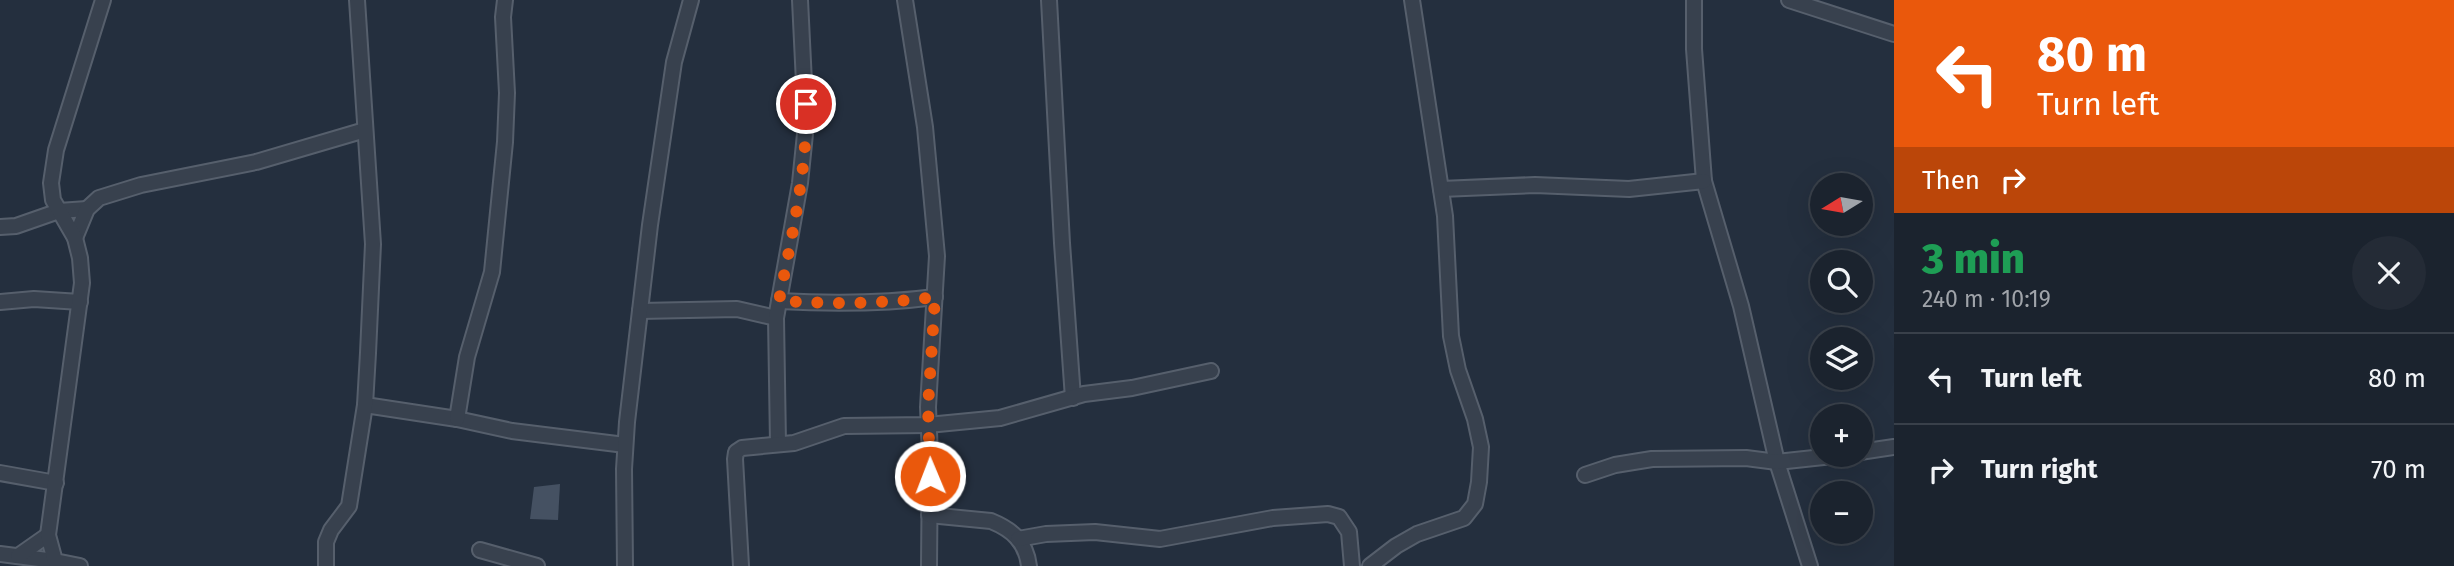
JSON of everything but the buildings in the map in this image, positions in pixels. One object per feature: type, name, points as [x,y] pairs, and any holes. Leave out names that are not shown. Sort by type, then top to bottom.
[{"type":"street","points":[[55,561],[48,535],[82,283],[75,238],[58,212],[51,183],[56,150],[103,0]]},
{"type":"street","points":[[326,566],[326,542],[331,530],[349,506],[365,405],[373,244],[357,0]]},
{"type":"street","points":[[457,419],[467,357],[492,272],[505,142],[505,0]]},
{"type":"street","points":[[625,566],[625,445],[639,311],[674,62],[691,0]]},
{"type":"street","points":[[778,444],[776,318],[800,183],[806,124],[800,0]]},
{"type":"street","points":[[905,0],[925,127],[937,256],[928,407],[929,566]]},
{"type":"street","points":[[1049,0],[1073,398]]},
{"type":"street","points":[[1370,566],[1417,534],[1464,518],[1475,504],[1479,482],[1481,447],[1475,419],[1458,370],[1451,336],[1445,216],[1412,0]]},
{"type":"street","points":[[1694,0],[1693,49],[1704,181],[1741,306],[1777,462],[1810,566]]},
{"type":"street","points":[[1789,0],[1894,34]]},
{"type":"street","points":[[75,238],[87,209],[99,198],[141,185],[256,162],[365,130]]},
{"type":"street","points":[[1441,189],[1535,185],[1629,189],[1704,181]]},
{"type":"street","points":[[0,227],[16,226],[58,212],[87,209]]},
{"type":"street","points":[[779,301],[890,303],[935,297]]},
{"type":"street","points":[[0,302],[34,299],[80,302]]},
{"type":"street","points":[[639,311],[737,309],[776,318]]},
{"type":"street","points":[[741,566],[736,452],[742,448],[811,439],[844,426],[928,425],[1000,418],[1073,398],[1211,371]]},
{"type":"street","points":[[365,405],[457,419],[512,431],[625,445]]},
{"type":"street","points":[[1873,450],[1894,447]]},
{"type":"street","points":[[1585,475],[1615,465],[1652,459],[1746,458],[1777,462],[1810,458]]},
{"type":"street","points":[[0,474],[56,482]]},
{"type":"street","points":[[1018,539],[1083,532],[1160,538],[1273,518],[1328,514],[1339,517],[1349,532],[1352,566]]},
{"type":"street","points":[[929,515],[991,521],[1000,525],[1023,544],[1029,566]]},
{"type":"street","points":[[18,556],[48,535]]},
{"type":"street","points":[[480,550],[537,566]]},
{"type":"street","points":[[0,555],[80,566]]},
{"type":"route","points":[[806,104],[800,183],[779,301],[890,303],[935,297],[928,407],[930,476]]}]
